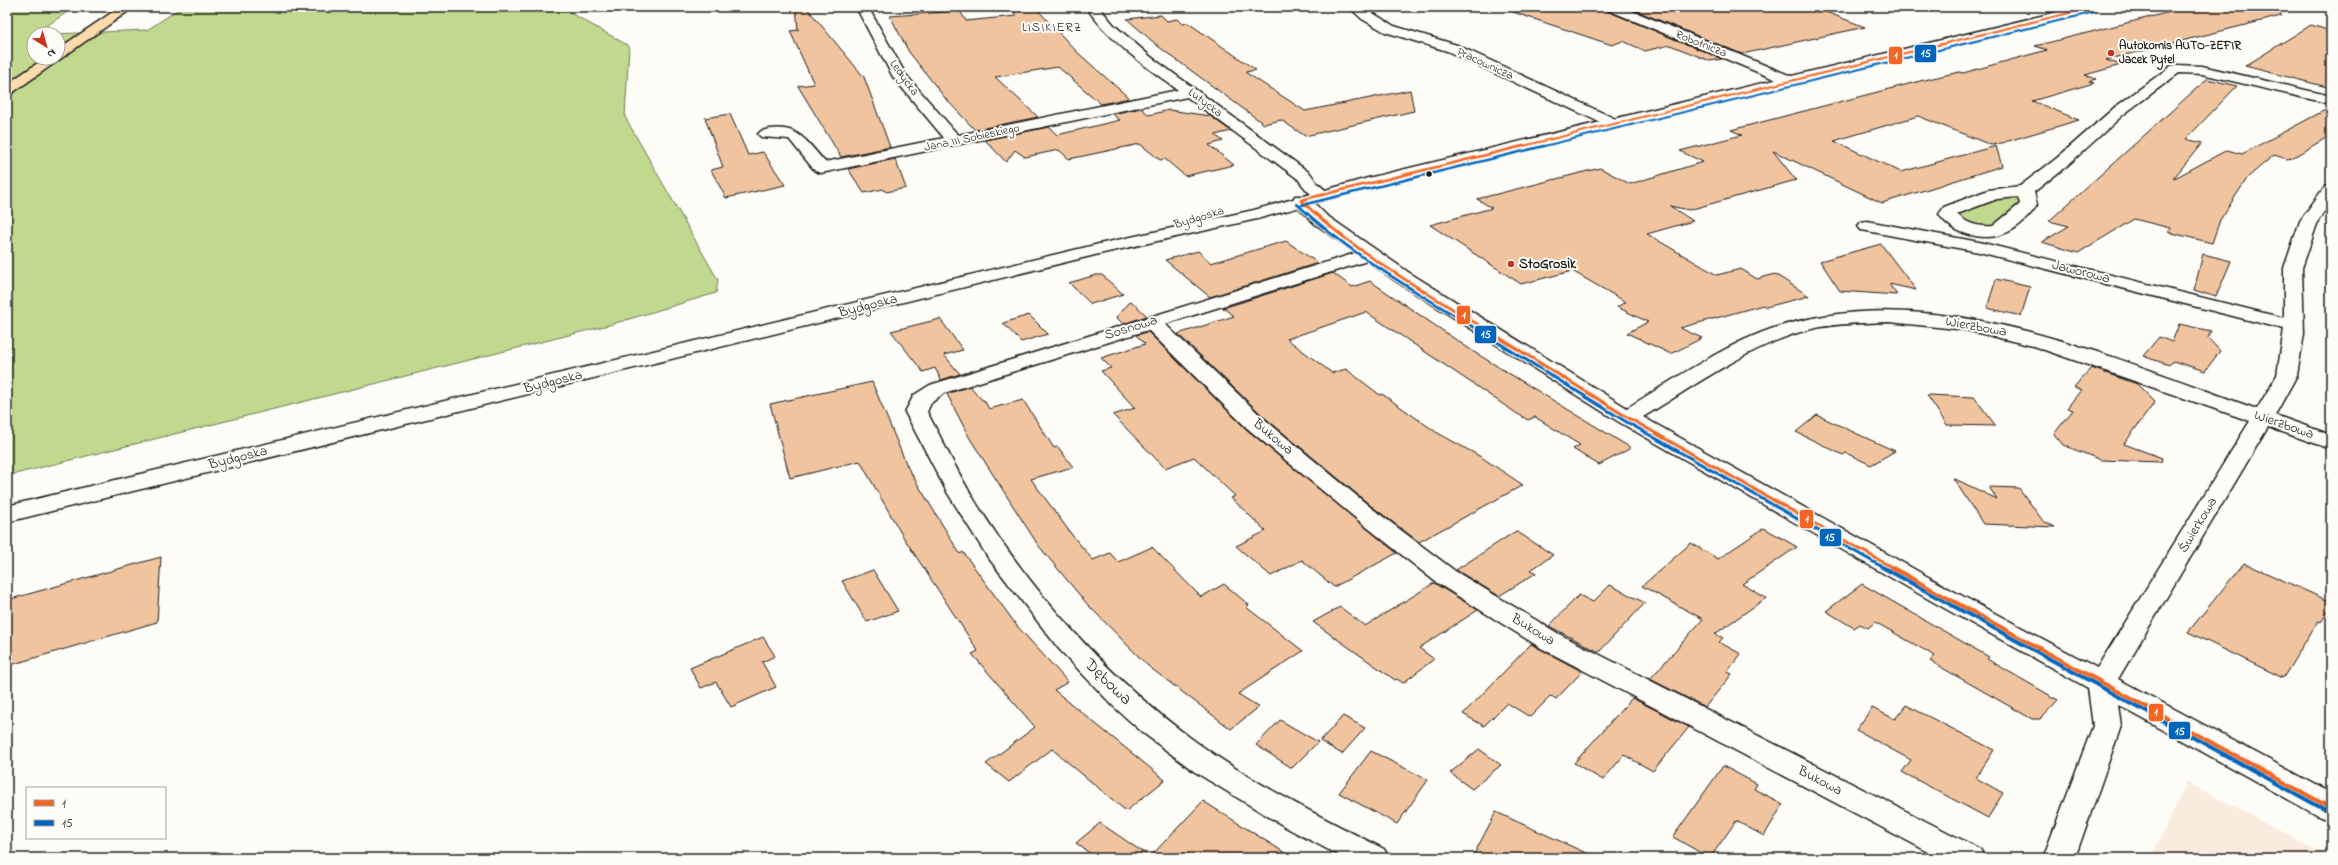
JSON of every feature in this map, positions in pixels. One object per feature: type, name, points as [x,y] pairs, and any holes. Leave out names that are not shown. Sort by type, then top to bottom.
[{"type":"highway","points":[[66,50],[128,7]]},
{"type":"highway","points":[[7,90],[42,66]]},
{"type":"street","name":"Ledycka","points":[[862,7],[900,77],[955,142]]},
{"type":"street","name":"Lutycka","points":[[1092,7],[1109,28],[1146,60],[1304,176],[1311,186],[1312,198],[1320,219],[1460,314],[1626,417],[1828,532],[2101,685],[2331,808]]},
{"type":"street","name":"Pracownicza","points":[[1355,7],[1369,20],[1395,32],[1452,48],[1615,124]]},
{"type":"street","name":"Robotnicza","points":[[1612,7],[1791,81]]},
{"type":"street","name":"Bydgoska","points":[[7,514],[1099,250],[1257,214],[1312,198],[2094,7]]},
{"type":"street","points":[[2024,191],[2119,112],[2174,70],[2186,68],[2202,70],[2331,100]]},
{"type":"street","name":"Jana III Sobieskiego","points":[[766,134],[783,133],[794,136],[821,168],[955,142],[1190,92]]},
{"type":"street","name":"Świerkowa","points":[[2101,685],[2263,418],[2287,375],[2294,326],[2293,268],[2309,221],[2331,190]]},
{"type":"street","name":"Jaworowa","points":[[1866,226],[1994,250],[2294,326]]},
{"type":"street","name":"Sosnowa","points":[[923,424],[916,412],[922,400],[937,389],[1370,254]]},
{"type":"street","name":"Wierzbowa","points":[[1626,417],[1744,349],[1779,332],[1826,321],[1894,318],[1965,324],[2033,339],[2075,352],[2331,442]]},
{"type":"street","name":"Bukowa","points":[[1151,322],[1255,423],[1361,511],[1446,577],[1550,641],[1969,858]]},
{"type":"street","name":"Dębowa","points":[[923,424],[973,517],[1050,622],[1089,664],[1182,747],[1240,785],[1373,858]]},
{"type":"street","points":[[2059,858],[2107,726],[2101,685]]},
{"type":"shaded area","points":[[2187,782],[2331,858],[2151,858]]},
{"type":"green space","points":[[7,7],[75,7],[46,26],[26,26],[26,66],[66,66],[66,34],[147,30],[182,7],[565,7],[569,12],[629,46],[625,117],[718,280],[716,293],[609,325],[7,476]]},
{"type":"green space","points":[[2006,197],[2020,201],[2019,204],[2003,219],[1992,226],[1978,227],[1964,221],[1959,214]]},
{"type":"building","points":[[796,7],[806,7],[864,77],[890,147],[841,157],[798,86],[814,84],[790,31],[798,30]]},
{"type":"building","points":[[1011,7],[1035,7],[1077,52],[1129,98],[1101,104],[1058,67],[995,77],[1038,117],[975,130],[945,98],[909,52],[890,16],[960,11],[966,21],[1016,16]]},
{"type":"building","points":[[1513,7],[1605,7],[1607,11],[1722,59],[1710,61],[1670,45],[1645,51],[1623,41],[1612,45],[1513,12]]},
{"type":"building","points":[[1627,7],[1813,7],[1865,27],[1742,54]]},
{"type":"building","points":[[2190,7],[2280,7],[2281,16],[2106,60],[2121,65],[2085,75],[2096,79],[2089,81],[2094,83],[2032,101],[2079,120],[1998,144],[1991,145],[1918,116],[1834,141],[1901,172],[1996,146],[2002,166],[1925,190],[1882,203],[1773,151],[1796,180],[1689,210],[1670,206],[1693,221],[1647,234],[1717,275],[1741,269],[1757,279],[1775,274],[1809,296],[1766,307],[1763,305],[1680,328],[1702,338],[1671,354],[1627,333],[1648,322],[1617,307],[1626,302],[1572,271],[1521,284],[1430,225],[1492,208],[1477,199],[1600,168],[1630,184],[1703,162],[1680,151],[1742,135],[1731,130],[1920,81],[1959,72],[1963,73],[2047,50],[2035,46]]},
{"type":"building","points":[[1161,15],[1167,21],[1177,19],[1182,24],[1188,23],[1194,27],[1256,70],[1245,72],[1305,111],[1410,90],[1414,111],[1305,136],[1281,120],[1264,124],[1159,47],[1127,19]]},
{"type":"building","points":[[2311,25],[2331,31],[2331,88],[2245,66]]},
{"type":"building","points":[[2207,79],[2237,86],[2186,139],[2202,143],[2173,179],[2227,150],[2242,154],[2331,107],[2331,135],[2292,158],[2287,159],[2274,155],[2248,177],[2220,220],[2212,243],[2168,232],[2170,228],[2134,219],[2078,253],[2042,242],[2069,226],[2049,221]]},
{"type":"building","points":[[1141,108],[1149,115],[1169,110],[1210,116],[1231,131],[1215,135],[1223,141],[1209,145],[1234,165],[1185,176],[1165,159],[1160,160],[1140,144],[1069,159],[1059,150],[1025,157],[1015,150],[1006,162],[985,140],[1049,127],[1057,135],[1120,120],[1112,114]]},
{"type":"building","points":[[730,114],[748,155],[763,152],[785,185],[726,198],[711,170],[723,167],[705,118]]},
{"type":"building","points":[[895,159],[906,188],[886,192],[883,189],[864,193],[848,169]]},
{"type":"building","points":[[1286,241],[1318,263],[1210,297],[1165,260],[1198,251],[1211,263]]},
{"type":"building","points":[[1881,244],[1916,290],[1889,284],[1897,295],[1840,291],[1820,261]]},
{"type":"building","points":[[2203,254],[2231,261],[2216,297],[2194,290]]},
{"type":"building","points":[[1333,273],[1352,287],[1370,281],[1474,352],[1631,448],[1599,465],[1573,449],[1580,445],[1535,417],[1528,420],[1516,413],[1366,312],[1287,339],[1332,373],[1346,369],[1380,395],[1382,394],[1436,432],[1481,457],[1523,485],[1419,542],[1370,505],[1264,417],[1178,334],[1234,316],[1223,308]]},
{"type":"building","points":[[1096,275],[1102,275],[1123,294],[1091,304],[1069,283]]},
{"type":"building","points":[[1996,279],[2030,287],[2021,316],[1987,308]]},
{"type":"building","points":[[1131,301],[1147,316],[1123,324],[1116,317]]},
{"type":"building","points":[[1029,315],[1048,334],[1021,342],[1003,323]]},
{"type":"building","points":[[940,319],[963,350],[944,355],[960,374],[941,380],[935,368],[923,372],[891,331]]},
{"type":"building","points":[[2179,324],[2211,331],[2208,338],[2220,351],[2205,371],[2173,361],[2169,365],[2143,356],[2159,337],[2172,342]]},
{"type":"building","points":[[1148,332],[1246,429],[1397,553],[1334,587],[1302,560],[1271,576],[1236,546],[1266,531],[1231,498],[1235,496],[1194,457],[1165,468],[1113,415],[1135,408],[1101,371],[1111,368],[1101,358],[1145,344],[1136,335]]},
{"type":"building","points":[[2091,368],[2137,384],[2155,402],[2124,444],[2162,458],[2161,462],[2101,460],[2063,445],[2054,434],[2073,410],[2067,408],[2081,390],[2074,387]]},
{"type":"building","points":[[872,382],[908,468],[960,554],[963,552],[1017,626],[1068,682],[1054,690],[1165,780],[1126,811],[1052,749],[1009,782],[986,764],[1035,727],[972,654],[978,651],[902,535],[860,461],[790,478],[770,404]]},
{"type":"building","points":[[970,386],[982,400],[984,400],[989,409],[1023,400],[1054,448],[1058,447],[1073,467],[1031,479],[1072,535],[1093,560],[1110,553],[1118,562],[1152,547],[1201,597],[1224,584],[1249,605],[1246,607],[1303,651],[1238,694],[1259,707],[1231,729],[1148,666],[1087,604],[1038,545],[969,437],[947,394]]},
{"type":"building","points":[[1927,395],[1974,397],[1996,426],[1947,425]]},
{"type":"building","points":[[1817,415],[1895,451],[1871,465],[1846,453],[1843,455],[1796,432]]},
{"type":"building","points":[[1953,478],[1997,499],[1989,487],[2019,488],[2043,521],[2055,527],[1983,524]]},
{"type":"building","points":[[1764,528],[1797,547],[1742,584],[1766,598],[1715,634],[1723,638],[1719,642],[1741,654],[1727,672],[1732,674],[1705,707],[1650,679],[1703,619],[1642,586],[1691,543],[1718,559]]},
{"type":"building","points":[[1516,531],[1553,555],[1531,570],[1536,573],[1499,596],[1456,570]]},
{"type":"building","points":[[161,557],[157,622],[7,666],[7,600]]},
{"type":"building","points":[[2244,563],[2331,602],[2331,608],[2321,622],[2318,621],[2283,678],[2188,632]]},
{"type":"building","points":[[873,570],[898,611],[867,622],[842,581]]},
{"type":"building","points":[[1434,583],[1478,610],[1419,648],[1434,659],[1403,683],[1397,679],[1395,680],[1313,622],[1340,607],[1365,626]]},
{"type":"building","points":[[1862,584],[1989,657],[1987,659],[2058,700],[2040,719],[2032,719],[1930,661],[1935,656],[1875,622],[1868,628],[1860,624],[1854,628],[1826,611]]},
{"type":"building","points":[[1610,585],[1645,603],[1599,652],[1549,626],[1579,595],[1593,602]]},
{"type":"building","points":[[763,637],[775,656],[762,662],[776,687],[731,707],[716,682],[701,688],[690,668]]},
{"type":"building","points":[[1531,644],[1581,671],[1580,674],[1556,699],[1551,696],[1530,717],[1507,703],[1484,726],[1463,714]]},
{"type":"building","points":[[1632,698],[1689,727],[1653,771],[1624,755],[1603,780],[1574,763]]},
{"type":"building","points":[[1906,705],[1994,750],[1976,778],[2003,793],[1988,818],[1902,772],[1911,760],[1856,730],[1872,708],[1895,719]]},
{"type":"building","points":[[1343,716],[1365,728],[1342,754],[1320,741]]},
{"type":"building","points":[[1280,720],[1318,742],[1292,768],[1256,745]]},
{"type":"building","points":[[1479,749],[1501,765],[1472,789],[1450,773]]},
{"type":"building","points":[[1371,751],[1428,780],[1397,824],[1339,793]]},
{"type":"building","points":[[1723,766],[1757,784],[1754,789],[1783,804],[1764,836],[1736,821],[1710,858],[1673,837]]},
{"type":"building","points":[[1203,801],[1293,858],[1096,858],[1076,843],[1100,823],[1150,857]]},
{"type":"building","points":[[1496,812],[1597,858],[1472,858]]},
{"type":"transit line","name":"1","points":[[1301,200],[2094,7]]},
{"type":"transit line","name":"15","points":[[1302,205],[2095,12]]},
{"type":"transit line","name":"1","points":[[1301,200],[1320,219],[1401,276],[1627,417],[1946,598],[2331,808]]},
{"type":"transit line","name":"15","points":[[1297,204],[1317,223],[1398,280],[1625,421],[1944,602],[2329,812]]},
{"type":"place","name":"Autokomis AUTO-ZEFIR Jacek Pytel","points":[[2111,53]]},
{"type":"place","name":"StoGrosik","points":[[1511,264]]},
{"type":"district","name":"LISIKIERZ","points":[[1052,27]]}]
